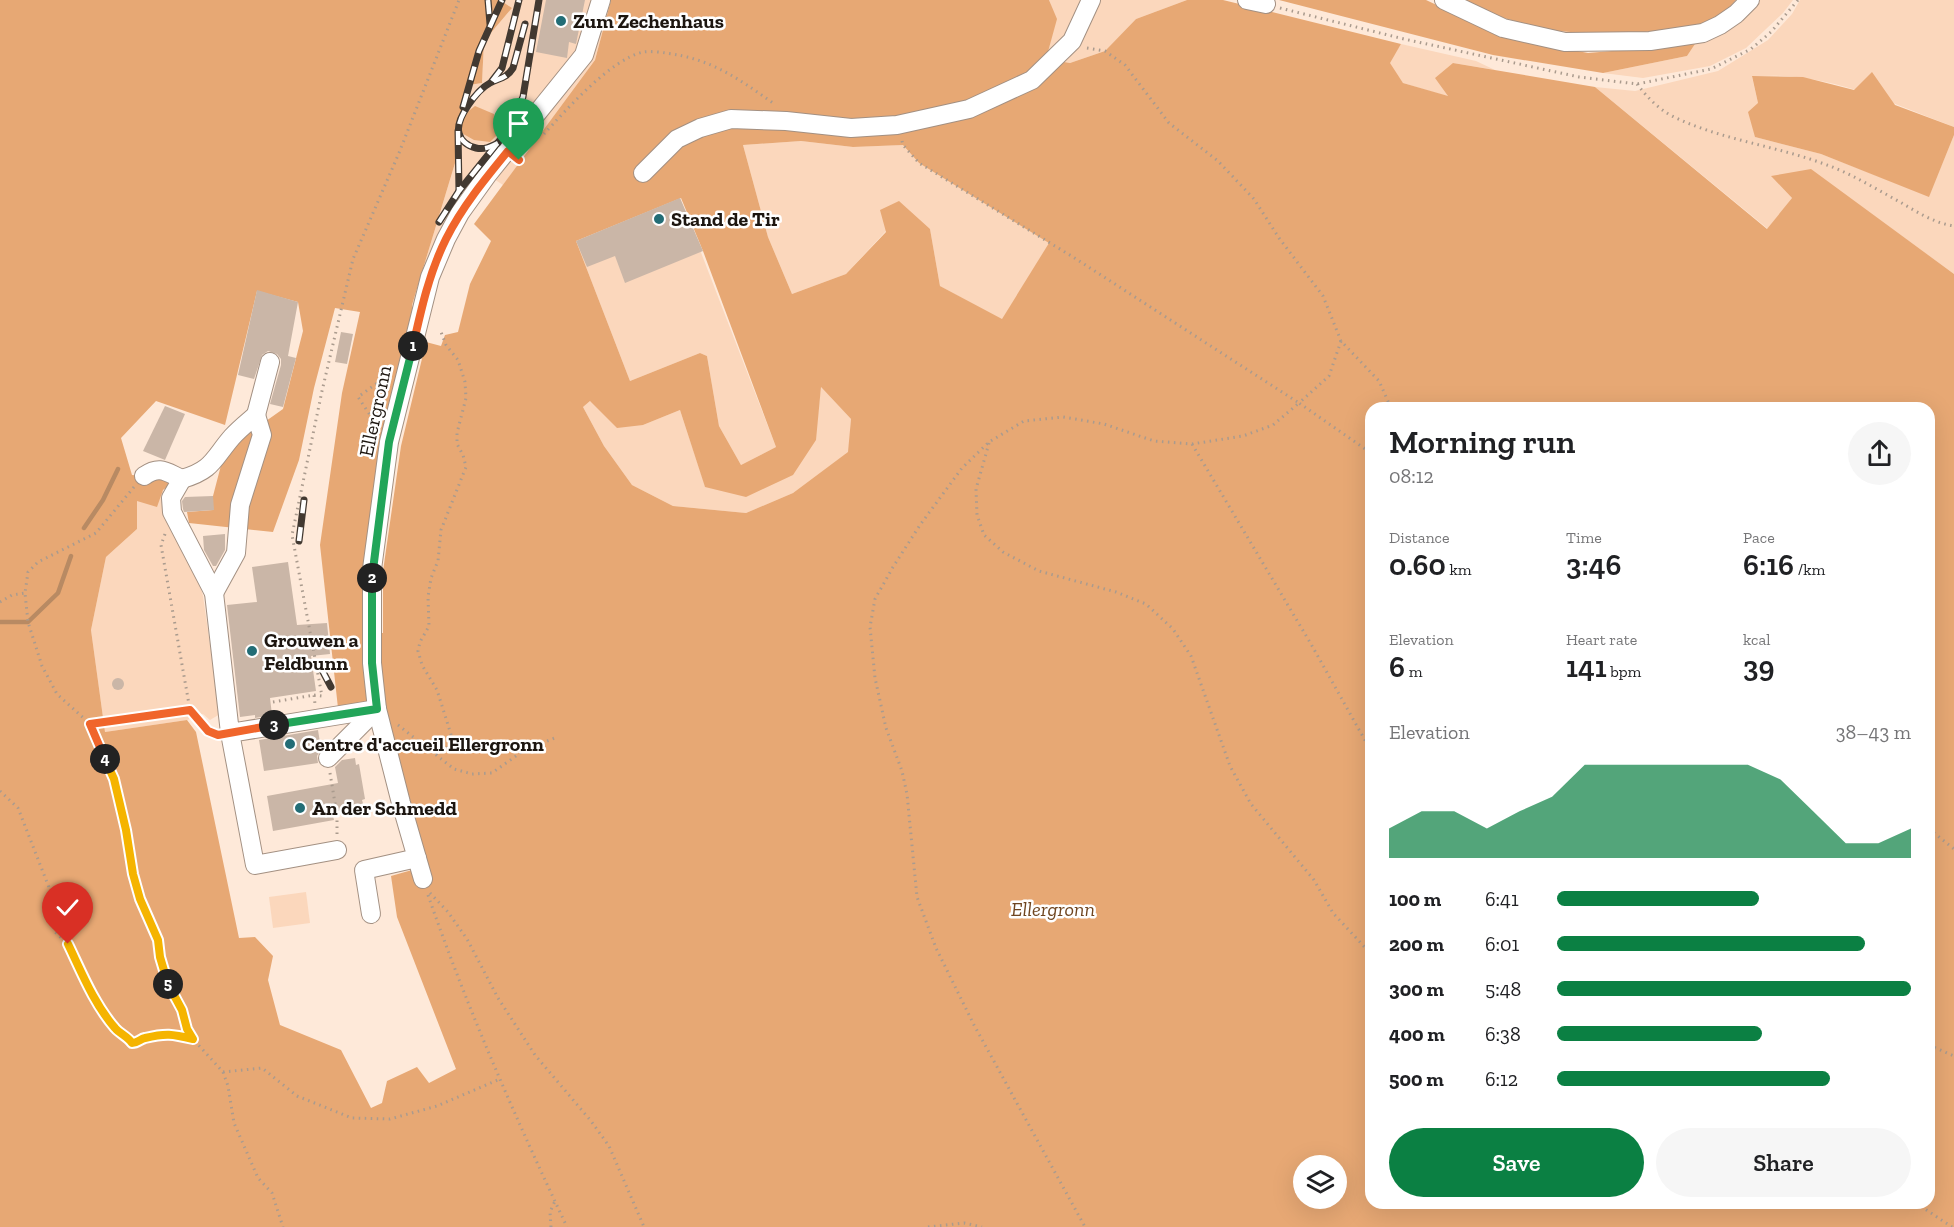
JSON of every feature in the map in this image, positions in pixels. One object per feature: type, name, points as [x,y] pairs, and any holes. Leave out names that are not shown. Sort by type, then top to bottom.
[{"type":"street","name":"Ellergronn","points":[[423,879],[377,709],[372,663],[372,569],[389,442],[430,277],[446,239],[460,213],[488,174],[584,55],[601,0]]},
{"type":"street","points":[[643,172],[677,139],[700,128],[731,118],[851,128],[897,125],[969,109],[1032,80],[1072,41],[1091,0]]},
{"type":"street","points":[[1247,0],[1266,4]]},
{"type":"street","points":[[1444,0],[1503,28],[1565,42],[1650,41],[1703,33],[1736,14],[1750,0]]},
{"type":"street","points":[[214,593],[236,553],[240,505],[262,435],[256,415],[270,362]]},
{"type":"street","points":[[144,476],[152,471],[162,470],[183,479],[198,475],[208,469],[232,437],[256,415]]},
{"type":"street","points":[[183,479],[171,498],[172,512],[214,593],[230,733],[255,865],[337,850]]},
{"type":"street","points":[[230,733],[377,709]]},
{"type":"street","points":[[328,759],[377,709]]},
{"type":"street","points":[[371,914],[364,870],[417,858]]},
{"type":"path","points":[[273,702],[314,695],[322,696],[292,535],[353,259],[399,153],[459,0]]},
{"type":"path","points":[[1266,4],[1404,39],[1568,75],[1637,84],[1711,69],[1751,49],[1771,32],[1798,0]]},
{"type":"path","points":[[1072,41],[1082,47],[1105,51],[1125,64],[1169,123],[1218,161],[1254,199],[1279,238],[1323,296],[1341,341],[1379,381],[1388,402]]},
{"type":"path","points":[[542,135],[606,72],[644,52],[689,56],[734,75],[774,104],[786,121]]},
{"type":"path","points":[[1637,84],[1651,101],[1672,116],[1699,128],[1826,165],[1859,179],[1924,216],[1954,226]]},
{"type":"path","points":[[897,125],[903,145],[919,163],[1073,257],[1299,403],[1365,449]]},
{"type":"path","points":[[435,754],[454,744],[437,690],[422,665],[418,651],[429,626],[428,597],[431,578],[438,561],[441,530],[466,467],[457,444],[457,433],[466,398],[465,382],[458,360],[446,345],[441,333]]},
{"type":"path","points":[[1085,1227],[974,1025],[936,948],[917,897],[908,794],[886,728],[875,678],[870,627],[875,599],[920,525],[962,468],[989,442],[1024,421],[1063,417],[1104,424],[1154,441],[1192,444],[1243,436],[1273,424],[1329,376],[1341,341]]},
{"type":"path","points":[[389,442],[358,397],[409,362]]},
{"type":"path","points":[[989,442],[976,489],[977,515],[984,535],[1003,552],[1039,571],[1116,592],[1146,604],[1173,629],[1191,656],[1230,766],[1251,804],[1314,880],[1333,913],[1365,948]]},
{"type":"path","points":[[1192,444],[1311,644],[1365,740]]},
{"type":"path","points":[[144,476],[96,533],[38,562],[28,572],[25,593],[28,622],[42,666],[57,694],[90,724],[114,779],[133,874],[140,899],[158,940],[160,957],[169,986],[182,1010],[187,1029],[193,1039],[223,1072],[228,1086],[234,1123],[258,1178],[272,1193],[283,1227]]},
{"type":"path","points":[[172,512],[161,545],[190,710],[208,731],[218,735],[230,733]]},
{"type":"path","points":[[0,602],[12,595],[25,593]]},
{"type":"path","points":[[314,695],[316,710]]},
{"type":"path","points":[[377,709],[454,769],[472,774],[492,773],[523,751],[557,737]]},
{"type":"path","points":[[90,724],[190,710]]},
{"type":"path","points":[[328,759],[337,815],[337,850]]},
{"type":"path","points":[[0,791],[18,808],[50,890],[50,915],[55,932],[68,944],[99,1004],[116,1029],[128,1036],[132,1043],[170,1033],[193,1039]]},
{"type":"path","points":[[1935,834],[1954,849]]},
{"type":"path","points":[[567,1227],[500,1079],[426,890],[448,912],[467,939],[498,998],[535,1055],[591,1121],[609,1146],[644,1227]]},
{"type":"path","points":[[1935,1048],[1954,1056]]},
{"type":"path","points":[[223,1072],[262,1068],[297,1096],[352,1118],[390,1119],[437,1106],[500,1079]]},
{"type":"path","points":[[551,1227],[550,1212],[555,1201]]},
{"type":"path","points":[[1925,1209],[1952,1227]]},
{"type":"path","points":[[928,1227],[964,1223],[982,1227]]},
{"type":"shaded area","points":[[500,0],[611,0],[595,60],[503,185],[488,175],[460,213],[416,332],[412,305],[462,140],[458,130],[469,85],[482,83],[484,41],[512,8]]},
{"type":"shaded area","points":[[1049,0],[1187,0],[1136,19],[1105,51],[1070,63],[1046,59],[1056,19]]},
{"type":"shaded area","points":[[1756,0],[1793,0],[1783,13],[1746,48],[1710,66],[1643,78],[1603,73],[1687,56],[1695,44],[1738,24]]},
{"type":"shaded area","points":[[1800,0],[1954,0],[1954,127],[1830,83],[1778,76],[1752,77],[1758,103],[1755,137],[1821,154],[1929,196],[1954,135],[1954,274],[1811,170],[1772,177],[1792,198],[1768,229],[1595,87],[1635,91],[1718,71],[1768,40],[1792,14]]},
{"type":"shaded area","points":[[1401,44],[1476,61],[1495,70],[1453,63],[1449,97],[1403,83],[1389,63]]},
{"type":"shaded area","points":[[801,141],[853,147],[903,145],[919,163],[1050,242],[1002,320],[940,286],[930,229],[886,231],[846,274],[792,294],[768,237],[743,145]]},
{"type":"shaded area","points":[[680,198],[776,447],[741,465],[719,426],[707,356],[700,353],[630,381],[576,241]]},
{"type":"shaded area","points":[[821,387],[851,419],[849,452],[793,493],[746,513],[673,506],[632,485],[604,446],[583,407],[590,401],[643,425],[680,410],[705,486],[815,440]]},
{"type":"shaded area","points":[[163,490],[166,510],[194,563],[203,596],[220,714],[210,720],[203,714],[187,720],[105,732],[91,630],[106,557],[137,529],[137,501]]},
{"type":"shaded area","points":[[306,892],[310,923],[273,928],[269,897]]},
{"type":"green space","points":[[0,0],[500,0],[512,8],[484,41],[482,83],[469,85],[461,117],[475,106],[494,114],[499,133],[490,142],[474,140],[458,131],[462,140],[412,305],[416,332],[389,442],[371,633],[383,633],[383,571],[401,446],[426,342],[441,346],[445,335],[458,332],[470,284],[491,241],[474,224],[595,60],[611,0],[1049,0],[1057,19],[1046,59],[1070,63],[1105,51],[1136,19],[1187,0],[1223,0],[1401,44],[1390,63],[1403,83],[1448,96],[1435,78],[1453,63],[1595,87],[1767,229],[1792,198],[1771,176],[1811,169],[1954,274],[1954,1227],[0,1227]],"holes":[[[801,141],[853,147],[903,145],[919,163],[1049,243],[1002,319],[940,286],[930,229],[899,201],[880,210],[886,232],[846,274],[792,294],[768,237],[743,145]],[[681,198],[776,447],[741,465],[719,426],[707,356],[700,353],[630,381],[576,241]],[[257,291],[298,302],[303,331],[283,409],[225,450],[213,496],[213,510],[187,512],[189,523],[273,532],[299,460],[314,388],[335,308],[360,312],[342,393],[320,545],[338,708],[377,709],[419,868],[391,876],[397,917],[456,1069],[429,1083],[417,1067],[387,1081],[382,1103],[371,1108],[341,1050],[280,1025],[268,980],[273,956],[255,937],[239,938],[196,732],[187,720],[105,732],[91,630],[106,557],[137,529],[137,501],[157,507],[163,490],[171,484],[165,478],[132,475],[121,438],[156,401],[225,425]],[[821,387],[851,419],[848,452],[793,493],[746,513],[673,506],[632,485],[604,446],[583,407],[590,401],[617,428],[643,425],[680,410],[705,487],[746,497],[793,475],[816,440]]]},
{"type":"green space","points":[[1279,0],[1426,0],[1505,37],[1588,53],[1695,44],[1687,56],[1603,73],[1493,55]]},
{"type":"green space","points":[[1459,0],[1736,0],[1727,10],[1703,27],[1610,35],[1544,30],[1484,12]]},
{"type":"green space","points":[[1872,72],[1895,105],[1954,127],[1954,135],[1929,197],[1821,154],[1755,137],[1748,112],[1758,103],[1752,76],[1803,77],[1854,90]]},
{"type":"building","name":"Zum Zechenhaus","points":[[546,0],[585,0],[576,44],[569,42],[567,58],[536,52]]},
{"type":"building","name":"Stand de Tir","points":[[680,198],[703,251],[625,283],[615,256],[587,267],[576,241]]},
{"type":"building","points":[[257,290],[298,302],[288,356],[296,358],[283,407],[270,404],[281,365],[281,359],[277,354],[268,351],[262,355],[254,379],[238,375]]},
{"type":"building","points":[[341,332],[353,334],[347,364],[335,362]]},
{"type":"building","points":[[165,406],[185,414],[165,460],[143,451]]},
{"type":"building","points":[[213,496],[214,510],[184,512],[182,501],[185,497]]},
{"type":"building","points":[[225,534],[225,550],[216,566],[213,566],[204,550],[203,536]]},
{"type":"building","points":[[288,562],[297,625],[327,623],[330,654],[311,656],[316,691],[270,698],[272,715],[255,718],[255,715],[240,717],[227,605],[257,602],[252,567]]},
{"type":"building","points":[[120,678],[124,684],[120,690],[116,690],[112,682]]},
{"type":"building","name":"Centre d'accueil Ellergronn","points":[[318,730],[321,749],[317,756],[318,763],[264,771],[259,740]]},
{"type":"building","name":"An der Schmedd","points":[[355,758],[356,765],[359,764],[365,799],[362,800],[364,807],[332,812],[334,820],[273,831],[267,796],[338,783],[335,767],[342,760]]},
{"type":"waterway","points":[[84,528],[103,500],[118,469]]},
{"type":"waterway","points":[[0,622],[28,622],[58,593],[71,556]]},
{"type":"railway","points":[[488,0],[490,24]]},
{"type":"railway","points":[[463,107],[479,51],[502,0]]},
{"type":"railway","points":[[492,81],[502,68],[519,0]]},
{"type":"railway","points":[[439,222],[459,191],[508,130],[523,97],[539,0]]},
{"type":"railway","points":[[498,143],[479,149],[465,143],[459,133],[460,120],[468,105],[479,92],[490,83],[505,76],[513,68],[525,24]]},
{"type":"railway","points":[[458,131],[459,191]]},
{"type":"railway","points":[[299,541],[304,500]]},
{"type":"railway","points":[[321,668],[331,687]]},
{"type":"place","name":"Zum Zechenhaus","points":[[561,21]]},
{"type":"place","name":"Stand de Tir","points":[[659,219]]},
{"type":"place","name":"Grouwen a Feldbunn","points":[[252,651]]},
{"type":"place","name":"Centre d'accueil Ellergronn","points":[[290,744]]},
{"type":"place","name":"An der Schmedd","points":[[300,808]]},
{"type":"route","points":[[68,944],[99,1004],[116,1029],[128,1036],[132,1043],[158,1034],[170,1033],[193,1039],[187,1029],[182,1010],[169,986],[160,957],[158,940],[140,899],[114,779],[90,724],[190,710],[208,731],[218,735],[377,709],[372,663],[372,569],[389,442],[430,277],[460,213],[488,174],[508,151],[519,160]]}]
